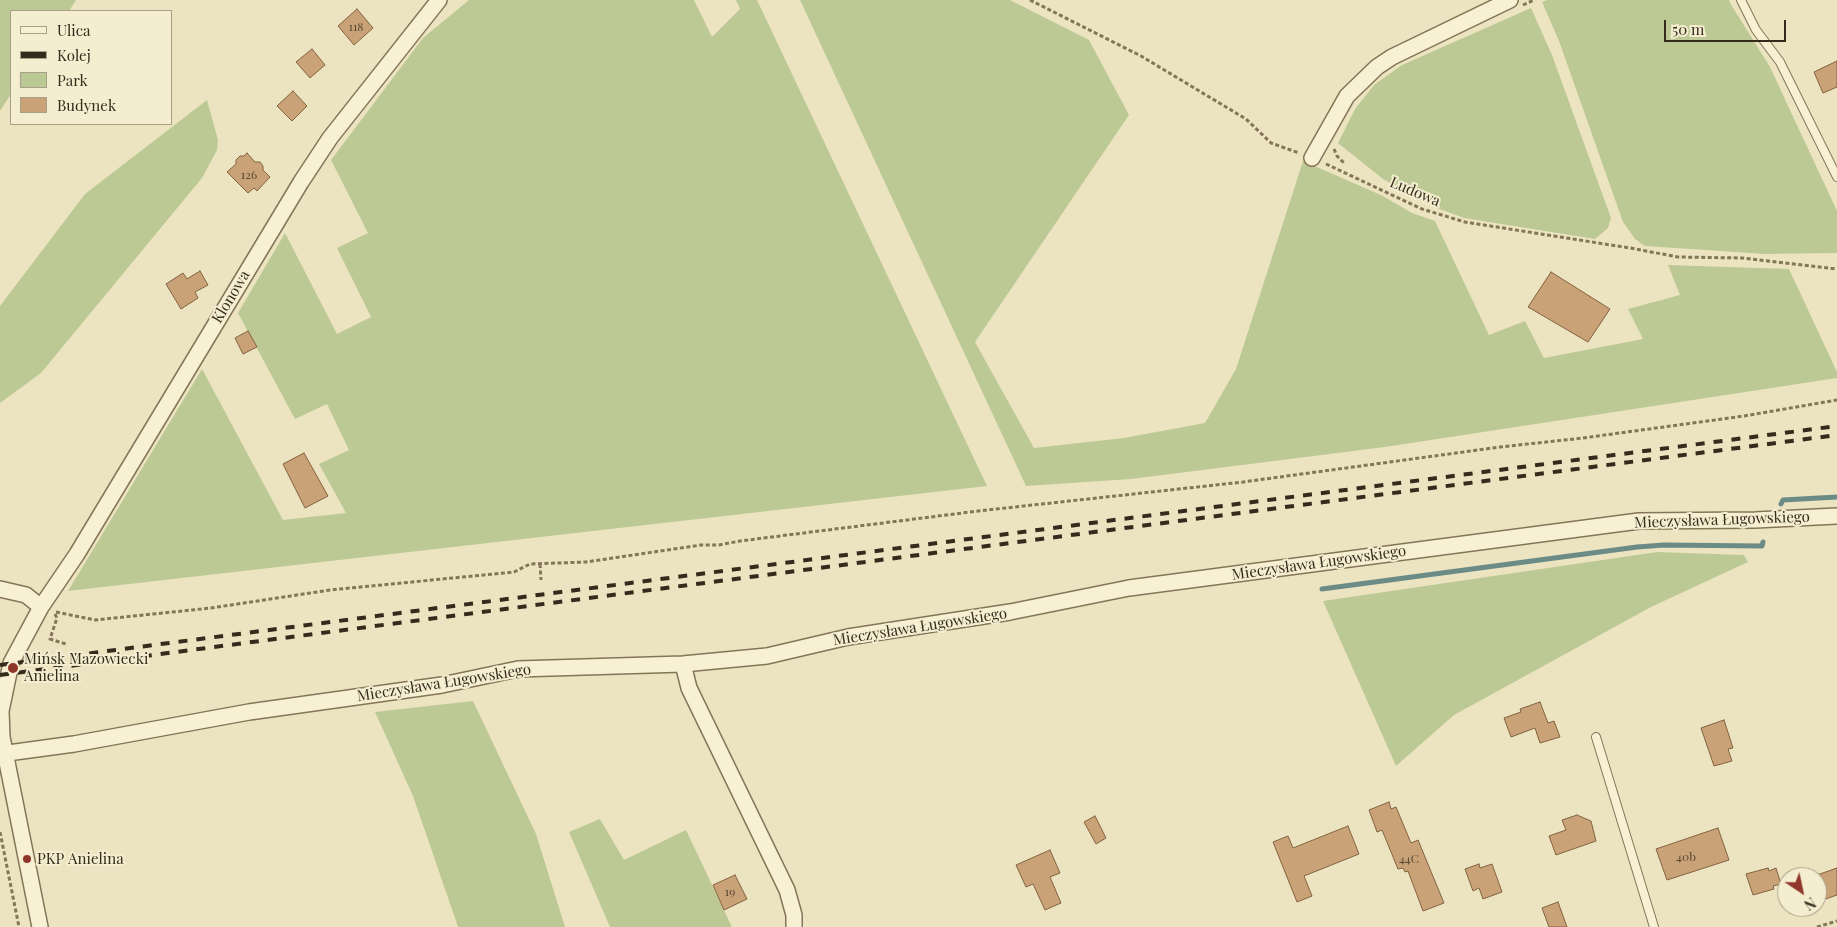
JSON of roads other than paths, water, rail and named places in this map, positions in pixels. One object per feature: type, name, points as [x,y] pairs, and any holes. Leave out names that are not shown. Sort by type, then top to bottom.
[{"type":"street","name":"Klonowa","points":[[40,927],[2,753],[1,711],[9,669],[22,640],[41,607],[77,554],[301,182],[336,131],[439,0]]},
{"type":"street","points":[[1312,158],[1347,96],[1377,67],[1392,57],[1513,4]]},
{"type":"street","name":"Mieczysława Ługowskiego","points":[[2,753],[74,744],[248,712],[442,685],[518,669],[683,664],[767,656],[848,637],[1010,612],[1129,588],[1639,521],[1754,520],[1837,516]]},
{"type":"street","points":[[0,589],[26,595],[41,607]]},
{"type":"street","points":[[683,664],[689,688],[787,890],[794,915],[794,927]]},
{"type":"lane","points":[[1741,0],[1756,30],[1780,62],[1837,177]]},
{"type":"lane","points":[[1596,737],[1654,927]]},
{"type":"waterway","points":[[1781,504],[1783,500],[1837,497]]},
{"type":"waterway","points":[[1322,589],[1637,547],[1664,545],[1762,546],[1763,542]]},
{"type":"railway","points":[[0,665],[1837,426]]},
{"type":"railway","points":[[0,675],[1837,435]]},
{"type":"place","name":"Mińsk Mazowiecki Anielina","points":[[13,668]]},
{"type":"place","name":"PKP Anielina","points":[[27,859]]}]
